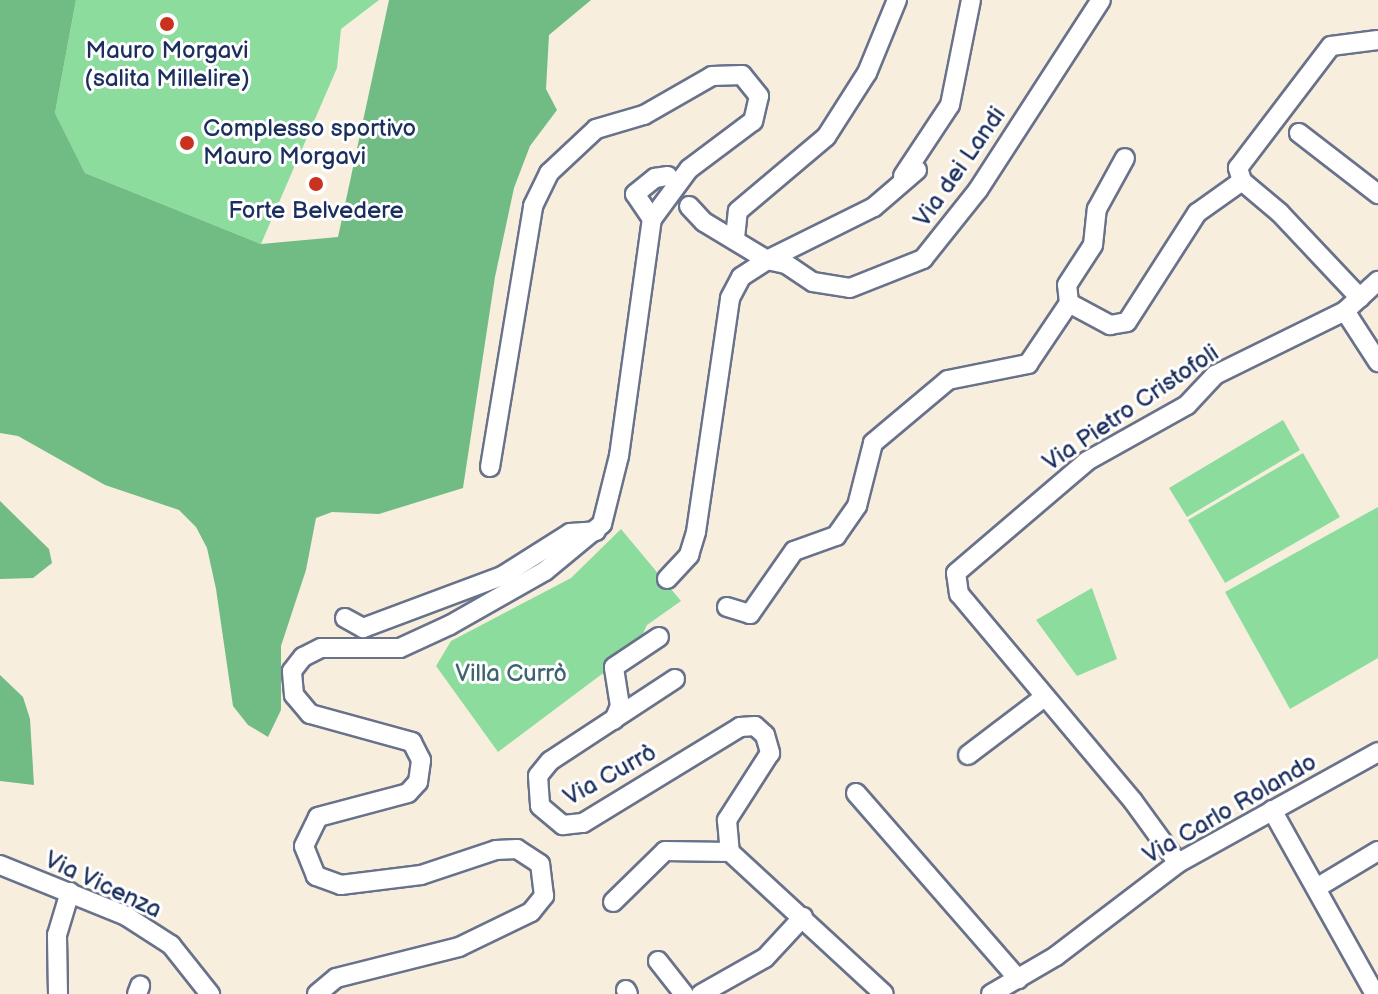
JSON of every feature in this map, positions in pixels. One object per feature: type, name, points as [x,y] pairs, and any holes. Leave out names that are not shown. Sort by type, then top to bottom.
[{"type":"street","points":[[735,238],[738,211],[826,137],[867,73],[897,0]]},
{"type":"street","name":"Via dei Landi","points":[[845,221],[904,175],[950,105],[971,0]]},
{"type":"street","name":"Via dei Landi","points":[[689,206],[704,222],[735,238],[749,253],[786,264],[821,284],[850,288],[923,259],[978,190],[1101,0]]},
{"type":"street","points":[[1360,298],[1280,213],[1242,181],[1240,164],[1315,62],[1339,42],[1378,40]]},
{"type":"street","points":[[317,994],[336,978],[459,947],[531,912],[546,886],[540,864],[517,849],[496,850],[447,870],[411,877],[334,884],[316,876],[304,846],[313,823],[324,813],[401,797],[414,788],[420,754],[412,742],[310,714],[294,695],[290,681],[296,663],[331,646],[400,648],[502,599],[576,550],[596,531],[607,513],[619,456],[652,219],[689,169],[753,121],[759,96],[742,75],[712,76],[644,115],[596,129],[549,173],[533,206],[490,467]]},
{"type":"street","points":[[1299,133],[1378,194]]},
{"type":"street","points":[[1125,158],[1097,209],[1093,245],[1067,285],[1076,305],[1115,326],[1133,317],[1197,213],[1242,181]]},
{"type":"street","name":"Via dei Landi","points":[[667,579],[689,555],[696,532],[730,298],[741,277],[767,260],[883,201],[917,170]]},
{"type":"street","points":[[652,219],[636,201],[637,190],[655,178],[668,176]]},
{"type":"street","name":"Via Pietro Cristofoli","points":[[1043,698],[959,594],[956,573],[962,565],[1087,461],[1187,405],[1215,375],[1345,311],[1378,281]]},
{"type":"street","points":[[727,607],[750,614],[794,551],[836,536],[857,506],[873,443],[948,380],[1028,364],[1076,305]]},
{"type":"street","points":[[1345,311],[1378,362]]},
{"type":"street","points":[[345,618],[363,628],[502,576],[570,533],[596,531]]},
{"type":"street","points":[[614,720],[620,706],[614,667],[659,637]]},
{"type":"street","name":"Via Currò","points":[[675,679],[541,770],[536,789],[546,815],[563,825],[583,823],[740,727],[755,726],[765,735],[770,753],[727,820],[730,852]]},
{"type":"street","points":[[968,755],[1043,698],[1178,863]]},
{"type":"street","name":"Via Carlo Rolando","points":[[991,994],[1018,979],[1178,863],[1378,752]]},
{"type":"street","points":[[856,793],[1018,979]]},
{"type":"street","points":[[1272,810],[1318,887],[1375,994]]},
{"type":"street","points":[[613,902],[665,851],[730,852],[803,917],[880,993]]},
{"type":"street","points":[[1318,887],[1378,851]]},
{"type":"street","name":"Via Vicenza","points":[[0,865],[126,916],[171,945],[210,994]]},
{"type":"street","points":[[58,994],[57,935],[70,892]]},
{"type":"street","points":[[701,994],[765,958],[803,917]]},
{"type":"street","points":[[658,961],[684,994]]},
{"type":"green space","points":[[0,0],[76,0],[55,113],[85,173],[261,244],[338,237],[389,0],[591,0],[549,35],[546,89],[557,110],[530,146],[514,188],[495,277],[463,488],[379,514],[332,512],[316,518],[306,570],[281,646],[281,710],[268,737],[248,725],[233,706],[216,589],[207,548],[196,527],[179,510],[105,485],[18,436],[0,433]]},
{"type":"green space","name":"Complesso sportivo Mauro Morgavi","points":[[76,0],[379,0],[341,29],[337,68],[261,244],[85,173],[55,113]]},
{"type":"green space","points":[[1283,420],[1300,450],[1187,517],[1169,488]]},
{"type":"green space","points":[[1303,453],[1340,517],[1225,583],[1188,520]]},
{"type":"green space","points":[[0,501],[49,549],[52,563],[33,578],[0,579]]},
{"type":"green space","points":[[1378,507],[1378,658],[1290,709],[1225,592]]},
{"type":"green space","name":"Villa Currò","points":[[621,529],[681,601],[647,625],[639,642],[606,671],[498,752],[436,666],[451,641],[571,578]]},
{"type":"green space","points":[[1092,588],[1117,659],[1077,676],[1036,620]]},
{"type":"green space","points":[[0,675],[23,697],[30,719],[34,785],[0,781]]},
{"type":"place","name":"Mauro Morgavi (salita Millelire)","points":[[167,24]]},
{"type":"place","name":"Complesso sportivo Mauro Morgavi","points":[[187,143]]},
{"type":"place","name":"Forte Belvedere","points":[[316,184]]}]
